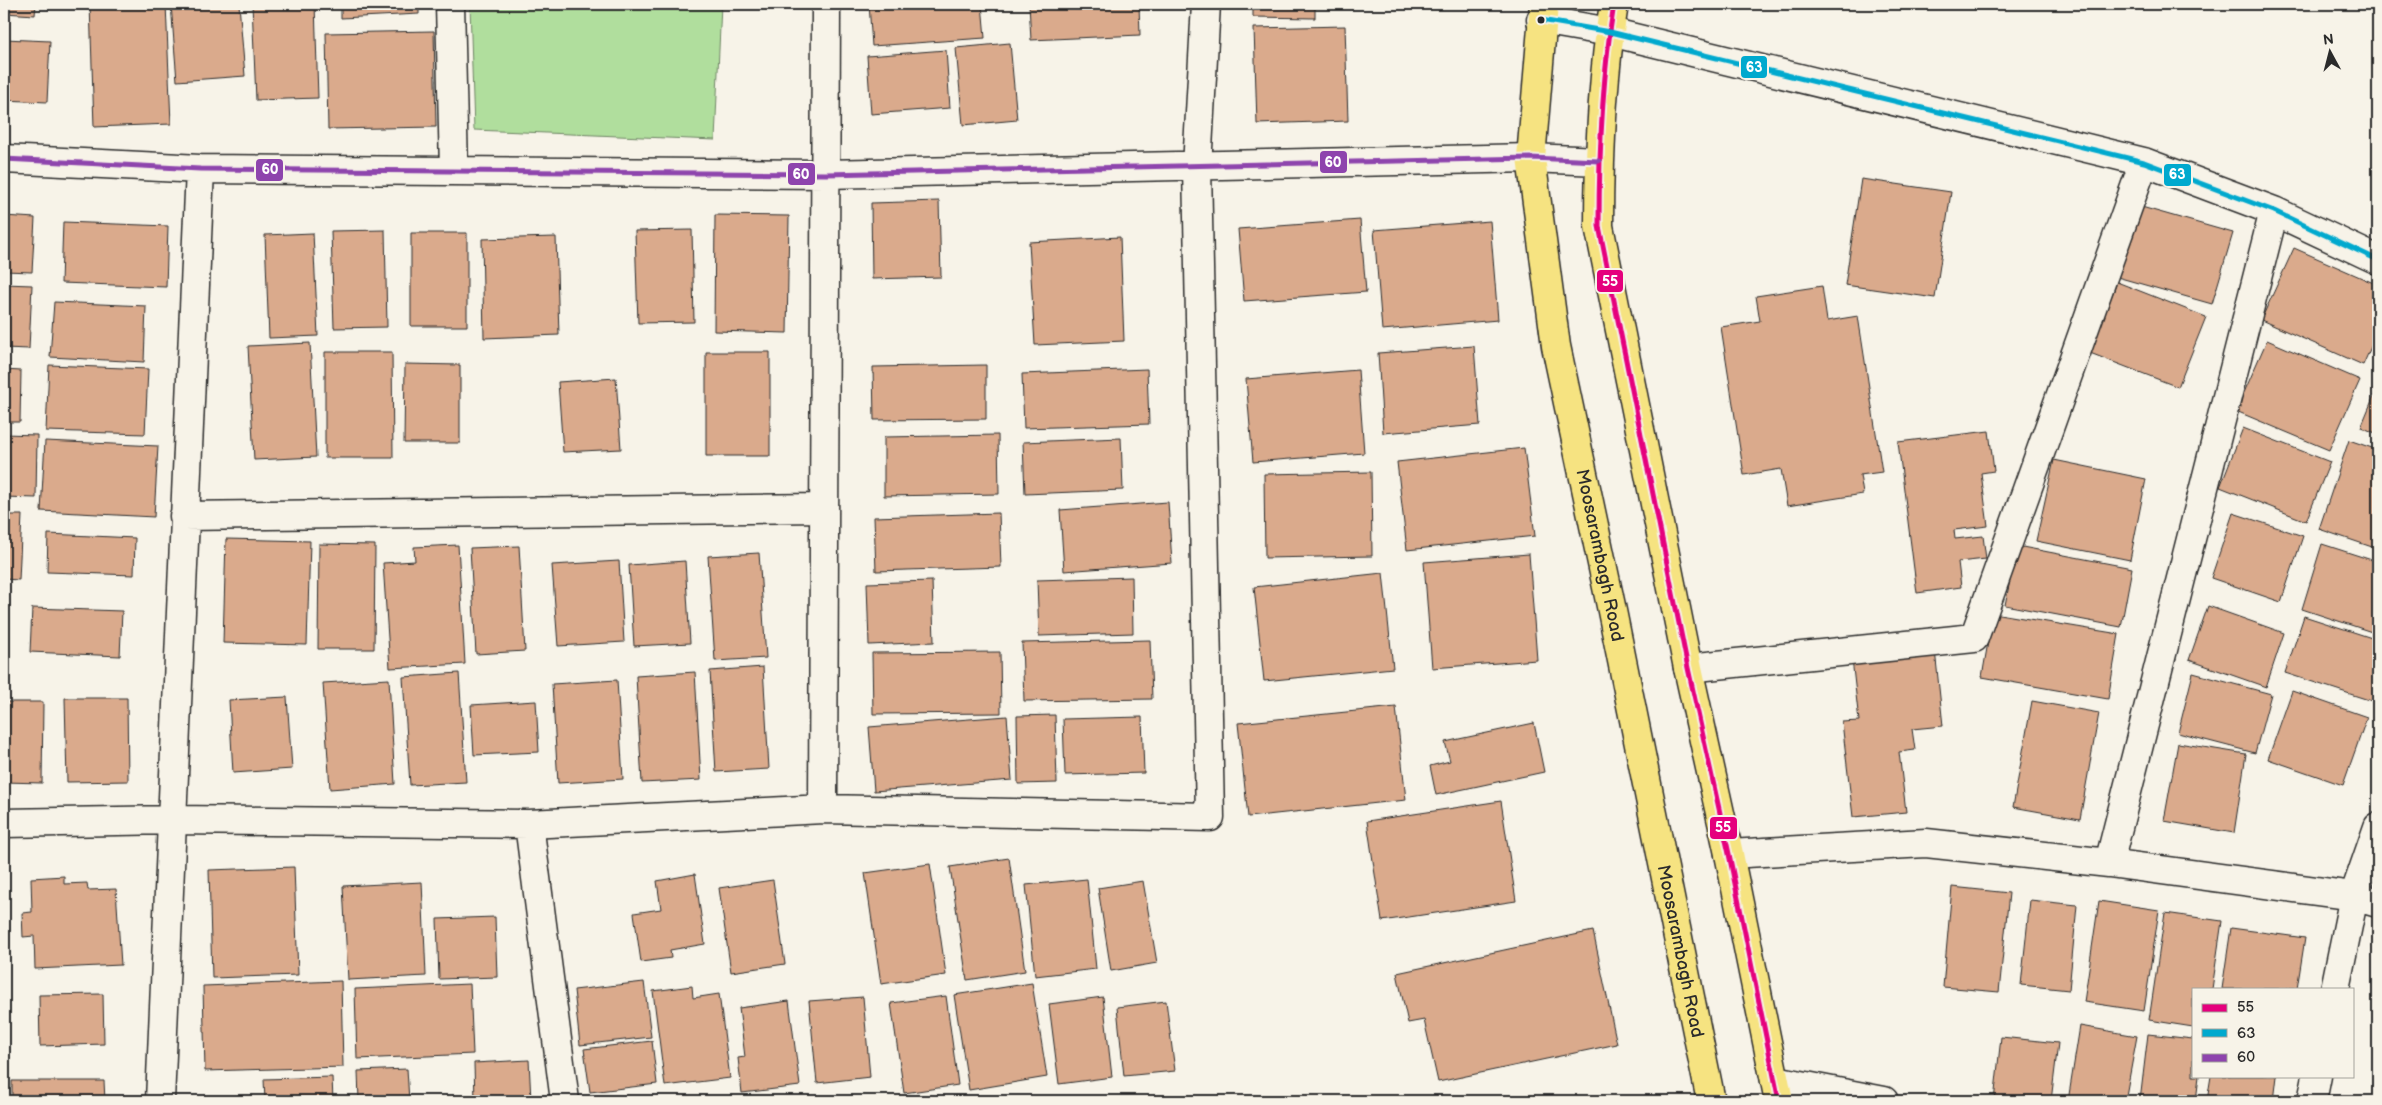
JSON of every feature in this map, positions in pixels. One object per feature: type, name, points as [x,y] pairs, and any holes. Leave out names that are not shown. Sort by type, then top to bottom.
[{"type":"main road","points":[[1614,4],[1599,161],[1599,226],[1688,668],[1730,854],[1777,1091]]},
{"type":"main road","name":"Moosarambagh Road","points":[[1543,12],[1531,158],[1556,346],[1611,606],[1711,1101]]},
{"type":"street","points":[[450,4],[454,170]]},
{"type":"street","points":[[823,809],[826,4]]},
{"type":"street","points":[[4,823],[174,820],[529,824],[823,809],[1210,817],[1197,167],[1206,4]]},
{"type":"street","points":[[1543,12],[1610,32],[2144,162],[2274,211],[2378,260]]},
{"type":"street","points":[[4,159],[200,169],[826,174],[1531,158],[1599,161]]},
{"type":"street","points":[[1688,668],[1974,638],[2144,162]]},
{"type":"street","points":[[160,1101],[174,820],[184,516],[200,169]]},
{"type":"street","points":[[2109,863],[2274,211]]},
{"type":"street","points":[[184,516],[823,508]]},
{"type":"street","points":[[529,824],[565,1101]]},
{"type":"street","points":[[2335,988],[2366,899],[2378,827]]},
{"type":"street","points":[[1730,854],[1926,842],[2109,863],[2366,899]]},
{"type":"street","points":[[2312,1101],[2317,1078]]},
{"type":"street","points":[[1777,1091],[1884,1101]]},
{"type":"green space","points":[[470,4],[721,4],[715,140],[474,130]]},
{"type":"building","points":[[4,4],[36,4],[35,15],[4,13]]},
{"type":"building","points":[[90,4],[166,4],[171,124],[94,127]]},
{"type":"building","points":[[171,4],[239,4],[245,76],[177,81]]},
{"type":"building","points":[[252,4],[315,4],[318,98],[256,100]]},
{"type":"building","points":[[341,4],[419,4],[419,14],[341,18]]},
{"type":"building","points":[[869,4],[982,4],[985,38],[872,46]]},
{"type":"building","points":[[1029,4],[1139,4],[1140,35],[1031,40]]},
{"type":"building","points":[[1253,4],[1315,4],[1315,18],[1253,17]]},
{"type":"building","points":[[1345,26],[1348,121],[1257,124],[1254,28]]},
{"type":"building","points":[[434,31],[436,127],[328,129],[326,33]]},
{"type":"building","points":[[4,39],[50,41],[47,102],[4,100]]},
{"type":"building","points":[[1010,43],[1017,120],[963,125],[956,48]]},
{"type":"building","points":[[946,50],[950,108],[871,114],[867,56]]},
{"type":"building","points":[[1861,179],[1951,192],[1935,298],[1845,285]]},
{"type":"building","points":[[939,201],[941,277],[872,279],[871,203]]},
{"type":"building","points":[[2138,206],[2233,233],[2212,304],[2117,277]]},
{"type":"building","points":[[715,215],[789,216],[787,333],[714,331]]},
{"type":"building","points":[[4,216],[35,218],[32,272],[4,271]]},
{"type":"building","points":[[1360,220],[1366,292],[1244,301],[1238,229]]},
{"type":"building","points":[[1490,221],[1498,320],[1382,330],[1374,230]]},
{"type":"building","points":[[63,222],[168,226],[166,287],[61,283]]},
{"type":"building","points":[[385,230],[387,327],[334,328],[331,231]]},
{"type":"building","points":[[692,230],[694,322],[638,323],[635,231]]},
{"type":"building","points":[[313,233],[318,336],[269,338],[265,235]]},
{"type":"building","points":[[411,233],[467,233],[467,326],[411,326]]},
{"type":"building","points":[[556,237],[559,335],[484,338],[482,239]]},
{"type":"building","points":[[1120,237],[1124,341],[1035,345],[1029,242]]},
{"type":"building","points":[[2294,248],[2378,285],[2378,331],[2363,365],[2261,320]]},
{"type":"building","points":[[2117,282],[2206,317],[2178,387],[2090,353]]},
{"type":"building","points":[[4,284],[32,285],[29,349],[4,348]]},
{"type":"building","points":[[1822,286],[1827,321],[1858,316],[1882,472],[1860,475],[1863,494],[1787,506],[1781,469],[1744,475],[1721,327],[1760,321],[1756,296]]},
{"type":"building","points":[[54,302],[146,306],[144,362],[50,357]]},
{"type":"building","points":[[2267,340],[2360,380],[2329,450],[2236,411]]},
{"type":"building","points":[[310,343],[316,457],[254,460],[248,346]]},
{"type":"building","points":[[1474,346],[1480,425],[1383,433],[1378,353]]},
{"type":"building","points":[[325,352],[392,352],[393,458],[325,458]]},
{"type":"building","points":[[706,352],[770,352],[770,456],[706,456]]},
{"type":"building","points":[[405,364],[460,365],[460,443],[404,443]]},
{"type":"building","points":[[49,365],[148,369],[145,434],[46,431]]},
{"type":"building","points":[[986,365],[986,419],[874,420],[873,367]]},
{"type":"building","points":[[1147,369],[1149,424],[1024,428],[1022,374]]},
{"type":"building","points":[[4,370],[21,371],[20,422],[4,422]]},
{"type":"building","points":[[1358,370],[1364,453],[1253,462],[1246,379]]},
{"type":"building","points":[[616,378],[621,449],[563,452],[558,382]]},
{"type":"building","points":[[2378,386],[2378,434],[2361,427]]},
{"type":"building","points":[[2243,428],[2330,462],[2306,521],[2220,487]]},
{"type":"building","points":[[1989,431],[1994,471],[1981,473],[1988,526],[1954,530],[1955,539],[1983,536],[1986,559],[1958,562],[1961,587],[1917,593],[1898,442]]},
{"type":"building","points":[[4,434],[37,435],[36,498],[4,497]]},
{"type":"building","points":[[998,435],[999,494],[884,496],[884,437]]},
{"type":"building","points":[[1121,438],[1123,490],[1025,494],[1023,442]]},
{"type":"building","points":[[2349,440],[2378,450],[2378,549],[2319,529]]},
{"type":"building","points":[[45,441],[158,446],[154,517],[41,511]]},
{"type":"building","points":[[1524,448],[1535,536],[1407,550],[1397,462]]},
{"type":"building","points":[[2054,460],[2146,479],[2130,560],[2036,541]]},
{"type":"building","points":[[1371,472],[1372,556],[1265,558],[1264,474]]},
{"type":"building","points":[[1168,502],[1172,563],[1064,571],[1060,510]]},
{"type":"building","points":[[999,513],[1001,567],[876,571],[874,517]]},
{"type":"building","points":[[2233,513],[2303,536],[2281,602],[2211,578]]},
{"type":"building","points":[[4,515],[22,515],[19,580],[4,579]]},
{"type":"building","points":[[48,534],[135,538],[134,575],[47,572]]},
{"type":"building","points":[[226,539],[310,541],[307,645],[223,643]]},
{"type":"building","points":[[319,544],[375,545],[374,649],[318,649]]},
{"type":"building","points":[[2322,544],[2378,562],[2378,634],[2302,609]]},
{"type":"building","points":[[458,545],[465,664],[390,668],[383,563],[415,561],[414,547]]},
{"type":"building","points":[[519,546],[525,651],[476,654],[470,548]]},
{"type":"building","points":[[2017,546],[2132,568],[2121,627],[2005,605]]},
{"type":"building","points":[[759,553],[766,658],[715,661],[708,556]]},
{"type":"building","points":[[1529,554],[1537,660],[1432,668],[1424,562]]},
{"type":"building","points":[[619,561],[624,642],[558,646],[552,565]]},
{"type":"building","points":[[685,561],[690,643],[634,646],[629,565]]},
{"type":"building","points":[[1383,573],[1393,668],[1264,681],[1254,587]]},
{"type":"building","points":[[1132,577],[1133,633],[1039,636],[1037,580]]},
{"type":"building","points":[[932,581],[934,642],[869,645],[867,583]]},
{"type":"building","points":[[2208,606],[2284,633],[2266,687],[2189,660]]},
{"type":"building","points":[[32,608],[122,611],[120,656],[30,652]]},
{"type":"building","points":[[1993,613],[2119,634],[2108,699],[1982,677]]},
{"type":"building","points":[[2304,616],[2378,640],[2378,691],[2375,702],[2285,673]]},
{"type":"building","points":[[1150,640],[1152,699],[1024,701],[1022,643]]},
{"type":"building","points":[[1935,650],[1943,726],[1912,729],[1915,750],[1899,752],[1906,812],[1853,817],[1842,722],[1859,721],[1852,659]]},
{"type":"building","points":[[1000,652],[1001,713],[873,714],[872,653]]},
{"type":"building","points":[[763,667],[769,769],[716,772],[710,671]]},
{"type":"building","points":[[695,672],[701,780],[642,783],[636,676]]},
{"type":"building","points":[[459,673],[466,782],[410,785],[403,677]]},
{"type":"building","points":[[2193,673],[2271,694],[2255,753],[2178,733]]},
{"type":"building","points":[[389,679],[395,784],[330,789],[323,683]]},
{"type":"building","points":[[617,680],[623,779],[558,783],[552,684]]},
{"type":"building","points":[[2292,691],[2367,717],[2343,785],[2268,759]]},
{"type":"building","points":[[287,697],[292,769],[233,773],[229,700]]},
{"type":"building","points":[[65,698],[127,698],[128,781],[67,782]]},
{"type":"building","points":[[536,701],[539,752],[474,755],[471,705]]},
{"type":"building","points":[[2032,701],[2099,713],[2080,819],[2013,807]]},
{"type":"building","points":[[4,702],[43,702],[42,783],[4,782]]},
{"type":"building","points":[[1396,707],[1406,800],[1248,817],[1238,723]]},
{"type":"building","points":[[1055,715],[1057,783],[1018,784],[1017,716]]},
{"type":"building","points":[[1007,716],[1012,780],[874,791],[869,727]]},
{"type":"building","points":[[1142,717],[1144,773],[1065,775],[1063,719]]},
{"type":"building","points":[[1534,723],[1544,772],[1436,795],[1430,766],[1450,761],[1445,742]]},
{"type":"building","points":[[2178,743],[2246,754],[2234,833],[2164,821]]},
{"type":"building","points":[[1501,801],[1516,901],[1382,921],[1367,821]]},
{"type":"building","points":[[1009,858],[1025,971],[967,980],[950,867]]},
{"type":"building","points":[[930,864],[946,975],[881,984],[865,873]]},
{"type":"building","points":[[4,865],[5,865],[4,905]]},
{"type":"building","points":[[294,867],[298,975],[212,978],[209,870]]},
{"type":"building","points":[[695,874],[705,944],[670,950],[671,958],[641,962],[634,913],[661,909],[657,881]]},
{"type":"building","points":[[64,876],[64,884],[87,883],[88,890],[116,889],[121,965],[35,969],[34,936],[23,937],[22,913],[32,912],[31,878]]},
{"type":"building","points":[[1087,879],[1096,969],[1035,976],[1026,885]]},
{"type":"building","points":[[773,880],[785,964],[731,972],[719,888]]},
{"type":"building","points":[[1143,881],[1157,963],[1111,971],[1098,888]]},
{"type":"building","points":[[422,882],[426,976],[348,980],[343,886]]},
{"type":"building","points":[[1952,887],[2009,893],[1999,992],[1943,987]]},
{"type":"building","points":[[2030,900],[2077,905],[2069,990],[2021,985]]},
{"type":"building","points":[[2099,901],[2159,910],[2144,1011],[2084,1002]]},
{"type":"building","points":[[2165,913],[2222,921],[2212,988],[2192,988],[2192,1027],[2149,1020]]},
{"type":"building","points":[[495,917],[497,977],[439,979],[437,919]]},
{"type":"building","points":[[2231,928],[2305,938],[2297,988],[2222,988]]},
{"type":"building","points":[[1593,931],[1617,1044],[1438,1082],[1424,1020],[1408,1023],[1397,973]]},
{"type":"building","points":[[341,981],[343,1067],[205,1071],[203,986]]},
{"type":"building","points":[[644,982],[651,1037],[580,1045],[574,990]]},
{"type":"building","points":[[1032,983],[1047,1077],[969,1090],[954,995]]},
{"type":"building","points":[[470,984],[473,1054],[357,1059],[355,989]]},
{"type":"building","points":[[692,986],[693,998],[719,994],[730,1078],[665,1086],[653,991]]},
{"type":"building","points":[[103,994],[104,1044],[40,1046],[39,995]]},
{"type":"building","points":[[946,996],[958,1085],[904,1093],[891,1003]]},
{"type":"building","points":[[863,997],[870,1077],[817,1083],[809,1001]]},
{"type":"building","points":[[1103,997],[1112,1077],[1059,1084],[1049,1004]]},
{"type":"building","points":[[789,1001],[800,1086],[742,1093],[738,1058],[745,1057],[739,1008]]},
{"type":"building","points":[[1166,1001],[1175,1071],[1124,1076],[1117,1007]]},
{"type":"building","points":[[2080,1026],[2137,1036],[2125,1101],[2068,1101]]},
{"type":"building","points":[[2148,1034],[2192,1039],[2192,1078],[2199,1078],[2196,1101],[2140,1101]]},
{"type":"building","points":[[2001,1037],[2058,1043],[2051,1101],[1994,1101]]},
{"type":"building","points":[[652,1041],[657,1084],[590,1092],[584,1049]]},
{"type":"building","points":[[529,1060],[531,1101],[475,1101],[474,1063]]},
{"type":"building","points":[[407,1069],[409,1101],[359,1101],[358,1071]]},
{"type":"building","points":[[332,1077],[333,1101],[265,1101],[264,1079]]},
{"type":"building","points":[[2211,1078],[2277,1078],[2274,1101],[2207,1101]]},
{"type":"building","points":[[12,1081],[104,1081],[105,1101],[12,1101]]},
{"type":"transit line","name":"55","points":[[1614,4],[1602,115],[1599,226],[1688,668],[1729,854],[1779,1101]]},
{"type":"transit line","name":"63","points":[[1541,20],[1610,32],[2144,162],[2274,211],[2378,260]]},
{"type":"transit line","name":"60","points":[[4,159],[200,169],[826,174],[1531,158],[1599,161]]}]
